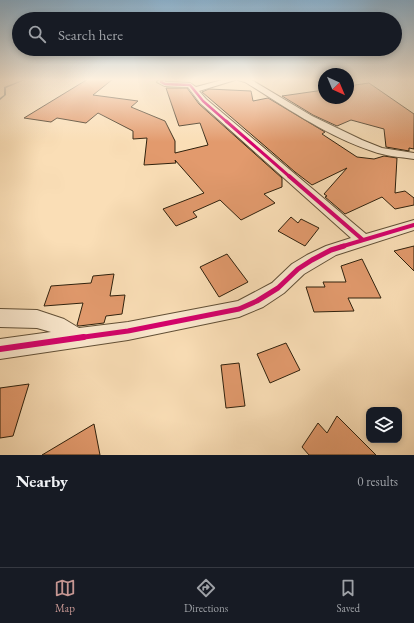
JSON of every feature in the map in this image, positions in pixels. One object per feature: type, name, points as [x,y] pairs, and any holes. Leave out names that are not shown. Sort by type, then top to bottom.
[{"type":"street","points":[[202,100],[363,240]]},
{"type":"street","points":[[281,100],[324,126],[375,149],[414,156]]},
{"type":"street","points":[[0,349],[128,331],[239,309],[257,301],[278,288],[312,260],[332,250],[414,225]]},
{"type":"street","points":[[0,318],[37,319],[57,325],[78,338]]},
{"type":"building","points":[[53,100],[138,101],[131,107],[165,121],[175,141],[175,153],[208,145],[200,123],[179,126],[170,100],[196,100],[282,178],[282,187],[264,194],[275,203],[241,220],[220,200],[193,212],[197,217],[176,226],[163,209],[204,193],[175,160],[176,163],[144,165],[147,138],[133,139],[133,131],[98,113],[86,123],[57,118],[51,122],[24,118]]},
{"type":"building","points":[[212,100],[272,100],[325,132],[322,134],[357,157],[374,159],[384,156],[397,158],[395,193],[405,191],[414,198],[414,205],[395,209],[382,197],[345,214],[325,197],[327,196],[324,194],[347,168],[312,185]]},
{"type":"building","points":[[289,100],[318,100],[318,104],[354,104],[354,100],[394,100],[414,114],[414,149],[409,148],[409,151],[386,147],[384,129],[351,120],[337,126],[313,115]]},
{"type":"building","points":[[291,217],[298,223],[301,219],[319,228],[305,246],[278,231]]},
{"type":"building","points":[[414,246],[414,271],[394,251]]},
{"type":"building","points":[[227,254],[248,282],[219,297],[200,267]]},
{"type":"building","points":[[362,259],[381,298],[348,298],[354,311],[314,312],[306,287],[325,287],[323,282],[346,282],[341,266]]},
{"type":"building","points":[[114,274],[110,296],[125,295],[122,314],[106,316],[104,323],[77,325],[83,303],[44,306],[51,286],[91,283],[93,276]]},
{"type":"building","points":[[286,343],[300,370],[270,383],[257,354]]},
{"type":"building","points":[[239,363],[245,406],[226,408],[221,365]]},
{"type":"building","points":[[29,384],[13,436],[0,438],[0,388]]},
{"type":"building","points":[[337,416],[376,455],[309,455],[302,447],[318,423],[327,433]]},
{"type":"building","points":[[94,424],[100,455],[42,455]]},
{"type":"cycle path","points":[[202,100],[363,240]]},
{"type":"cycle path","points":[[0,349],[128,331],[239,309],[257,301],[278,288],[298,269],[331,250],[414,225]]}]
